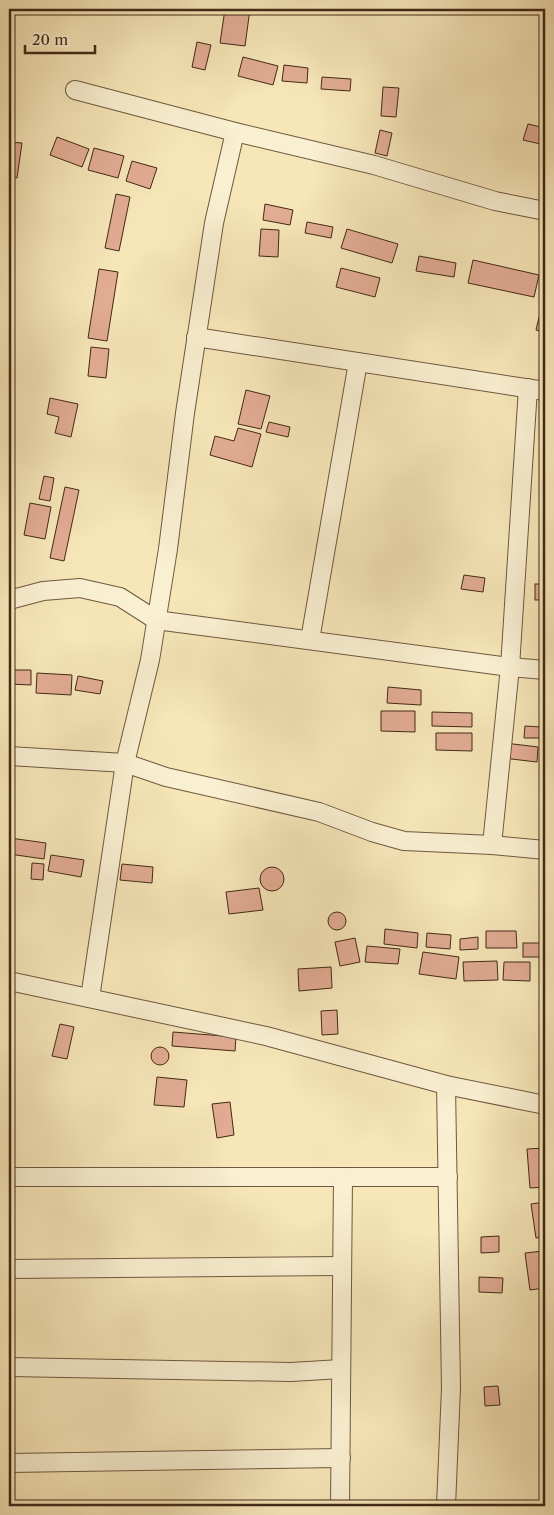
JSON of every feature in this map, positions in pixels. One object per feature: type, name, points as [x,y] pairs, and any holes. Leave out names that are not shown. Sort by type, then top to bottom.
[{"type":"street","points":[[75,90],[234,132],[374,165],[495,201],[545,211]]},
{"type":"street","points":[[90,998],[126,763],[150,660],[214,223],[234,132]]},
{"type":"street","points":[[196,337],[545,391]]},
{"type":"street","points":[[310,640],[358,362]]},
{"type":"street","points":[[492,845],[510,668],[528,388]]},
{"type":"street","points":[[9,600],[43,591],[80,588],[120,597],[156,620],[510,668],[545,670]]},
{"type":"street","points":[[9,756],[126,763],[166,777],[319,812],[372,832],[404,841],[492,845],[545,850]]},
{"type":"street","points":[[9,981],[266,1036],[446,1085],[545,1105]]},
{"type":"street","points":[[446,1085],[451,1388],[446,1506]]},
{"type":"street","points":[[9,1177],[448,1177]]},
{"type":"street","points":[[340,1506],[343,1177]]},
{"type":"street","points":[[9,1269],[342,1266]]},
{"type":"street","points":[[9,1367],[292,1372],[341,1369]]},
{"type":"street","points":[[9,1463],[341,1458]]},
{"type":"building","points":[[225,9],[250,9],[245,46],[220,43]]},
{"type":"building","points":[[197,42],[211,45],[205,70],[192,67]]},
{"type":"building","points":[[243,57],[278,66],[273,85],[238,76]]},
{"type":"building","points":[[284,65],[308,68],[307,83],[282,81]]},
{"type":"building","points":[[322,77],[351,79],[350,91],[321,89]]},
{"type":"building","points":[[383,87],[399,88],[396,117],[381,116]]},
{"type":"building","points":[[528,124],[545,128],[545,145],[523,140]]},
{"type":"building","points":[[380,130],[392,133],[387,156],[375,153]]},
{"type":"building","points":[[57,137],[89,149],[82,167],[50,155]]},
{"type":"building","points":[[9,142],[22,143],[17,178],[9,177]]},
{"type":"building","points":[[94,148],[124,156],[118,178],[88,170]]},
{"type":"building","points":[[132,161],[157,168],[150,189],[126,181]]},
{"type":"building","points":[[116,194],[130,197],[119,251],[105,248]]},
{"type":"building","points":[[265,204],[293,210],[290,225],[263,220]]},
{"type":"building","points":[[307,222],[333,227],[331,238],[305,233]]},
{"type":"building","points":[[261,229],[279,230],[278,257],[259,256]]},
{"type":"building","points":[[347,229],[398,244],[392,263],[341,248]]},
{"type":"building","points":[[419,256],[456,263],[454,277],[416,271]]},
{"type":"building","points":[[473,260],[539,275],[534,297],[468,283]]},
{"type":"building","points":[[341,268],[380,278],[375,297],[336,287]]},
{"type":"building","points":[[99,269],[118,272],[107,341],[88,338]]},
{"type":"building","points":[[543,301],[545,301],[545,332],[536,330]]},
{"type":"building","points":[[91,347],[109,349],[106,378],[88,376]]},
{"type":"building","points":[[246,390],[270,396],[261,429],[238,424]]},
{"type":"building","points":[[50,398],[78,404],[71,437],[55,433],[59,417],[47,414]]},
{"type":"building","points":[[269,422],[290,427],[288,437],[266,432]]},
{"type":"building","points":[[238,428],[261,434],[252,467],[210,455],[215,436],[234,441]]},
{"type":"building","points":[[44,476],[54,478],[50,501],[39,499]]},
{"type":"building","points":[[65,487],[79,490],[64,561],[50,558]]},
{"type":"building","points":[[30,503],[51,507],[45,539],[24,535]]},
{"type":"building","points":[[464,575],[485,578],[483,592],[461,589]]},
{"type":"building","points":[[535,584],[545,584],[545,600],[535,600]]},
{"type":"building","points":[[9,670],[31,670],[31,685],[9,684]]},
{"type":"building","points":[[37,673],[72,675],[71,695],[36,693]]},
{"type":"building","points":[[78,676],[103,681],[100,694],[75,690]]},
{"type":"building","points":[[388,687],[421,690],[421,705],[387,703]]},
{"type":"building","points":[[381,711],[415,711],[415,732],[381,731]]},
{"type":"building","points":[[432,712],[472,713],[472,727],[432,726]]},
{"type":"building","points":[[525,726],[541,727],[540,738],[524,738]]},
{"type":"building","points":[[436,733],[472,733],[472,751],[436,750]]},
{"type":"building","points":[[505,743],[538,747],[537,762],[503,758]]},
{"type":"building","points":[[10,838],[46,843],[44,859],[9,854]]},
{"type":"building","points":[[51,855],[84,860],[81,877],[48,871]]},
{"type":"building","points":[[32,863],[44,864],[43,880],[31,879]]},
{"type":"building","points":[[122,864],[153,867],[152,883],[120,880]]},
{"type":"building","points":[[272,867],[281,870],[284,879],[281,888],[272,891],[263,888],[260,879],[263,870]]},
{"type":"building","points":[[259,888],[263,910],[229,914],[226,892]]},
{"type":"building","points":[[337,912],[343,915],[346,921],[343,927],[337,930],[331,927],[328,921],[331,915]]},
{"type":"building","points":[[385,929],[418,933],[417,948],[384,944]]},
{"type":"building","points":[[486,931],[516,931],[517,948],[486,948]]},
{"type":"building","points":[[427,933],[451,935],[450,949],[426,947]]},
{"type":"building","points":[[478,937],[478,949],[460,950],[460,939]]},
{"type":"building","points":[[355,938],[360,962],[340,966],[335,942]]},
{"type":"building","points":[[523,943],[545,943],[545,957],[523,957]]},
{"type":"building","points":[[367,946],[400,949],[398,964],[365,962]]},
{"type":"building","points":[[423,952],[459,957],[456,979],[419,974]]},
{"type":"building","points":[[497,961],[498,980],[464,981],[463,962]]},
{"type":"building","points":[[504,962],[530,962],[530,981],[503,980]]},
{"type":"building","points":[[331,967],[332,988],[299,991],[298,969]]},
{"type":"building","points":[[337,1010],[338,1034],[322,1035],[321,1011]]},
{"type":"building","points":[[60,1024],[74,1027],[67,1059],[52,1056]]},
{"type":"building","points":[[173,1032],[236,1037],[235,1051],[172,1046]]},
{"type":"building","points":[[160,1047],[166,1050],[169,1056],[166,1062],[160,1065],[154,1062],[151,1056],[154,1050]]},
{"type":"building","points":[[157,1077],[187,1080],[184,1107],[154,1105]]},
{"type":"building","points":[[230,1102],[234,1135],[217,1138],[212,1104]]},
{"type":"building","points":[[545,1148],[545,1187],[530,1188],[527,1149]]},
{"type":"building","points":[[545,1202],[545,1237],[536,1238],[531,1204]]},
{"type":"building","points":[[499,1236],[499,1252],[481,1253],[481,1237]]},
{"type":"building","points":[[543,1251],[545,1288],[530,1290],[525,1253]]},
{"type":"building","points":[[479,1277],[503,1278],[502,1293],[479,1292]]},
{"type":"building","points":[[498,1386],[500,1405],[485,1406],[484,1387]]}]
